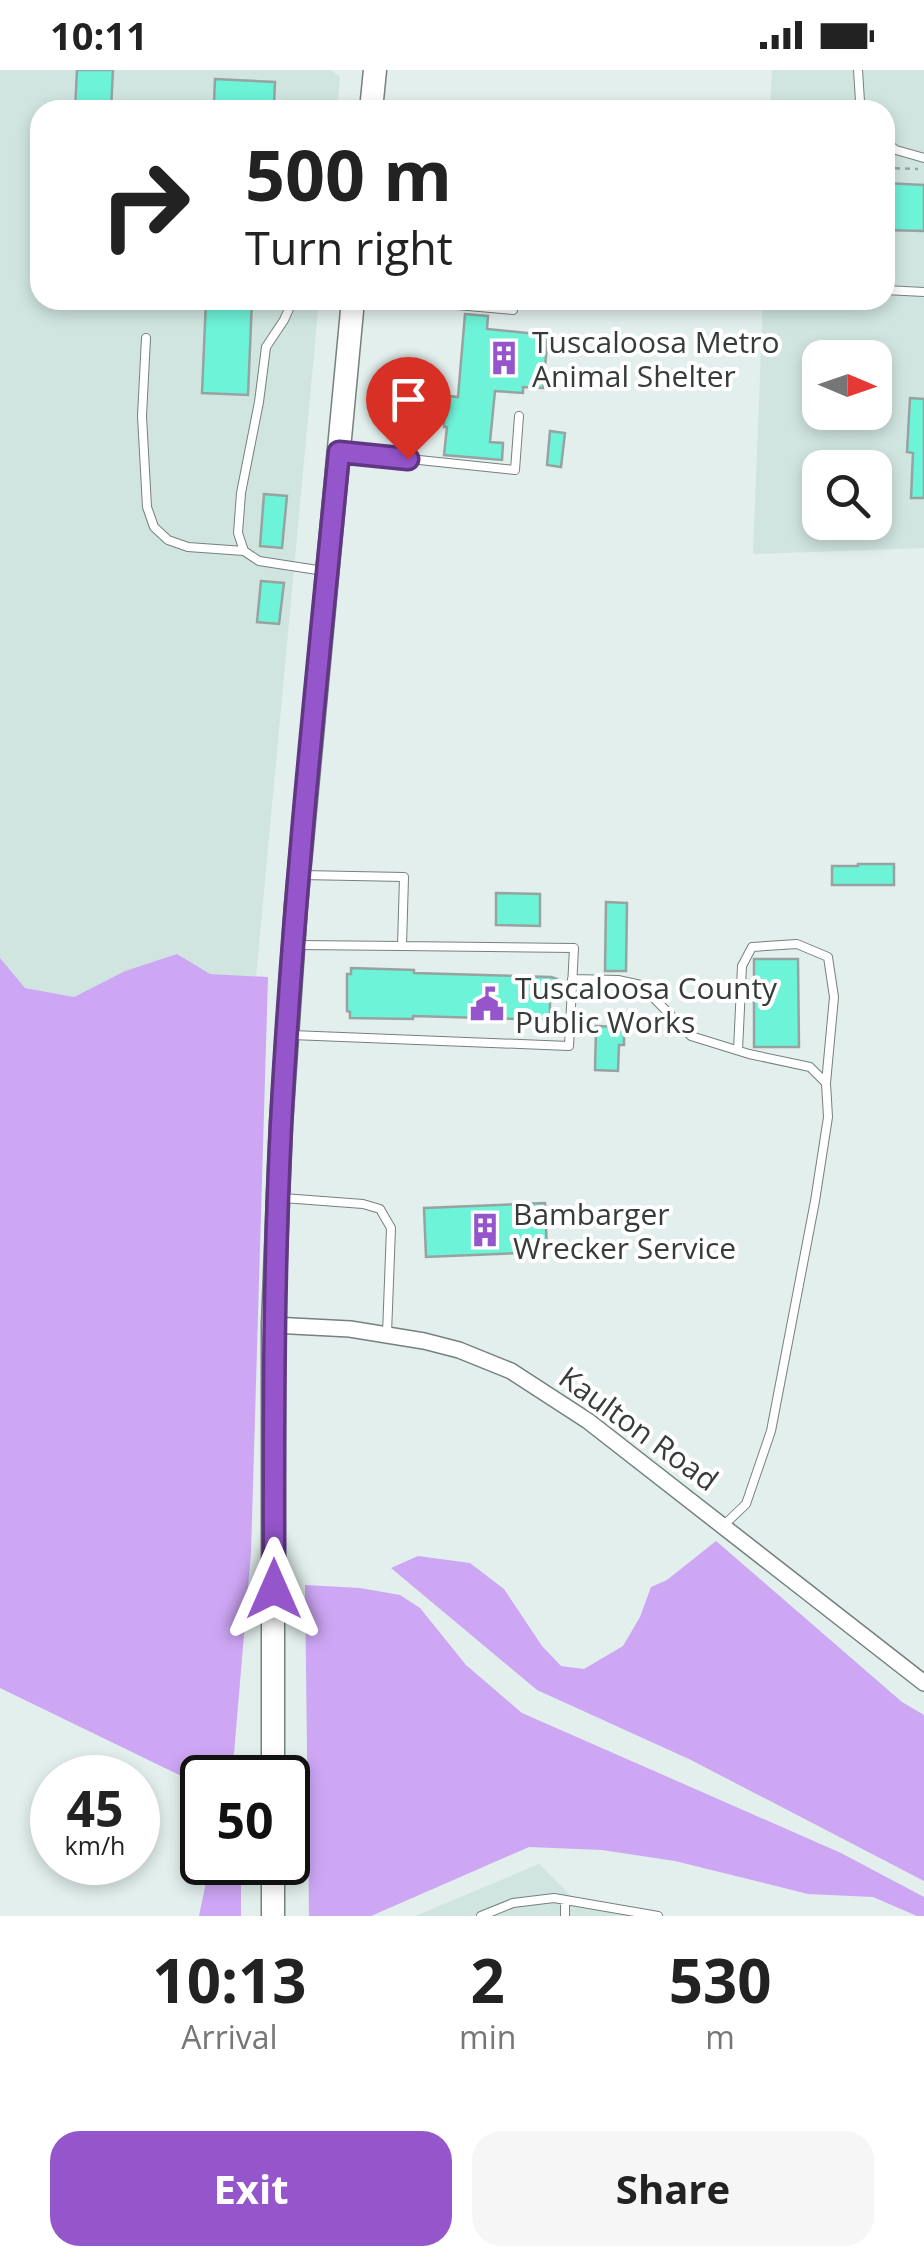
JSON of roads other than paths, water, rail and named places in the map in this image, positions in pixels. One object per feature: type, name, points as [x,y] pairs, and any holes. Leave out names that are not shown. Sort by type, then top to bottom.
[{"type":"main road","points":[[372,100],[375,70]]},
{"type":"main road","points":[[273,1755],[278,1198],[299,876],[352,310]]},
{"type":"main road","points":[[273,1885],[273,1916]]},
{"type":"street","name":"Kaulton Road","points":[[274,1325],[387,1334],[459,1350],[511,1371],[588,1421],[924,1683]]},
{"type":"lane","points":[[858,70],[860,100]]},
{"type":"lane","points":[[895,149],[924,158]]},
{"type":"lane","points":[[895,291],[924,292]]},
{"type":"lane","points":[[244,551],[238,533],[241,493],[260,402],[266,347],[288,310]]},
{"type":"lane","points":[[146,338],[143,434],[147,507],[154,526],[168,540],[188,547],[244,551],[259,561],[327,571]]},
{"type":"lane","points":[[339,452],[514,470],[519,416]]},
{"type":"lane","points":[[299,876],[404,876],[402,946]]},
{"type":"lane","points":[[724,1526],[746,1504],[771,1431],[815,1201],[828,1117],[826,1082],[834,997],[828,957],[797,944],[752,947],[742,966],[738,1050]]},
{"type":"lane","points":[[288,1035],[569,1046],[574,948],[294,945]]},
{"type":"lane","points":[[572,979],[641,985],[691,1036],[810,1066],[826,1082]]},
{"type":"lane","points":[[278,1198],[363,1204],[380,1209],[392,1228],[387,1334]]},
{"type":"lane","points":[[481,1916],[528,1899],[565,1900],[614,1912],[656,1916]]},
{"type":"lane","points":[[565,1900],[565,1916]]},
{"type":"place","name":"Tuscaloosa Metro Animal Shelter","points":[[504,358]]},
{"type":"place","name":"Tuscaloosa County Public Works","points":[[487,1004]]},
{"type":"place","name":"Bambarger Wrecker Service","points":[[485,1230]]}]
